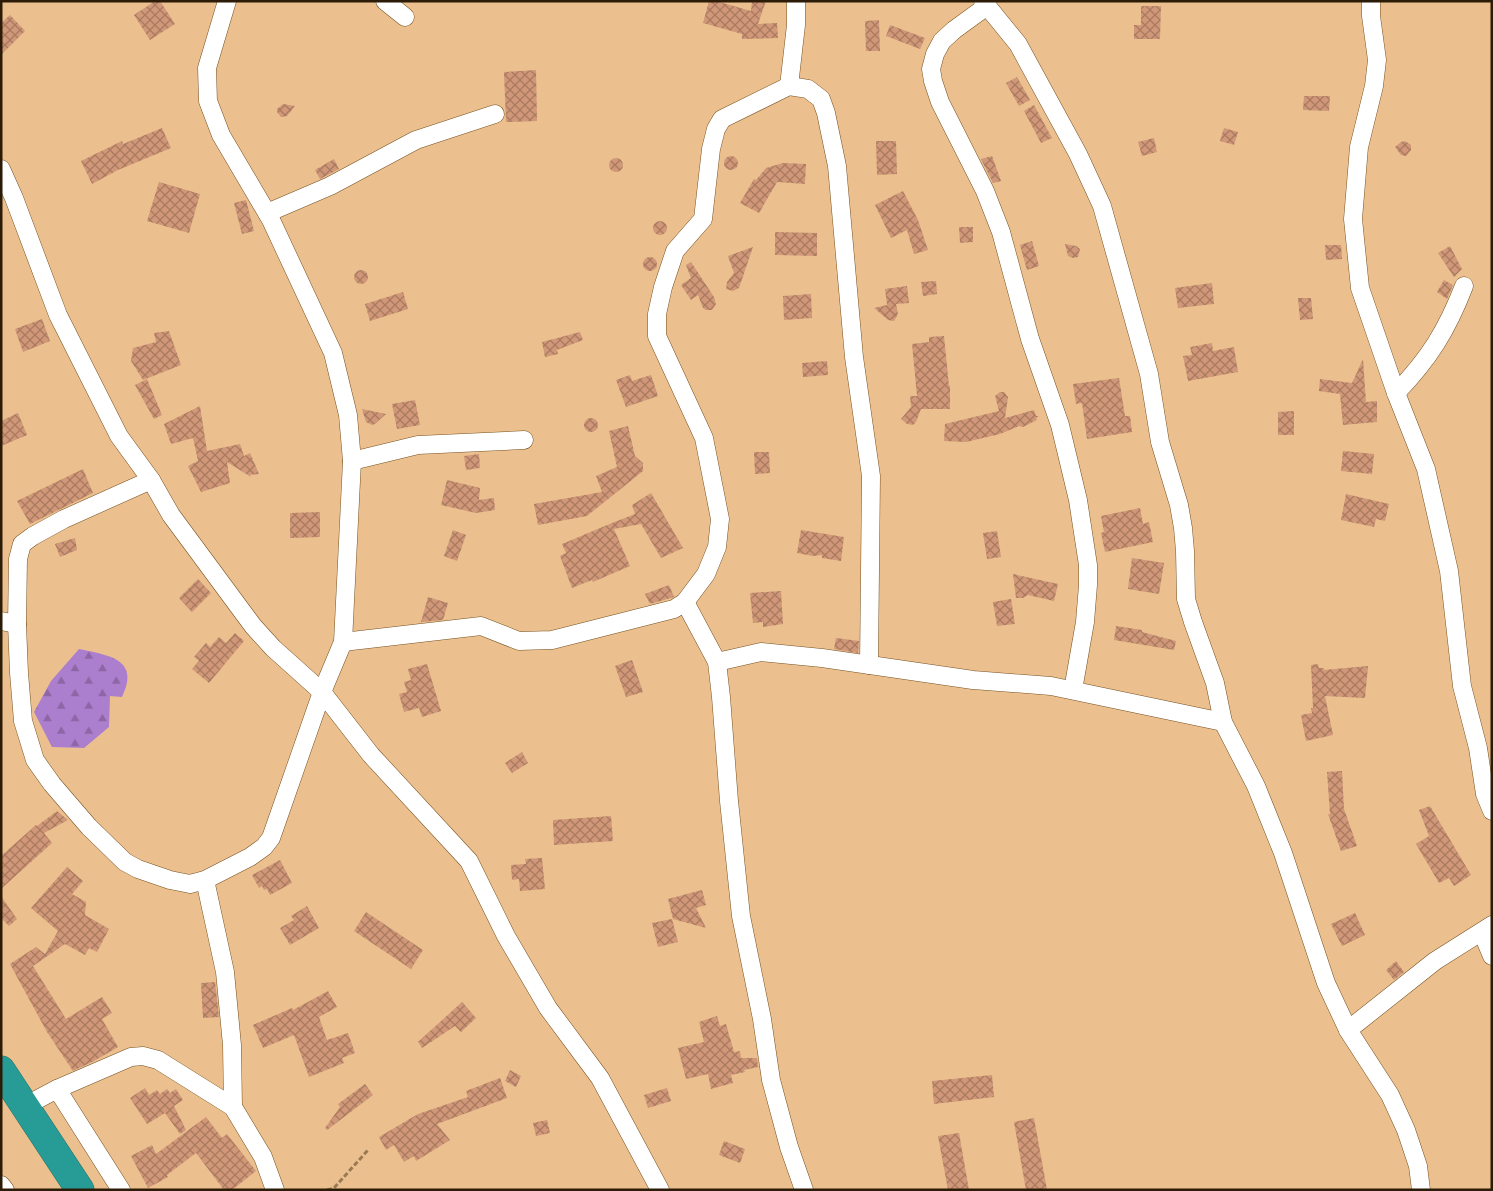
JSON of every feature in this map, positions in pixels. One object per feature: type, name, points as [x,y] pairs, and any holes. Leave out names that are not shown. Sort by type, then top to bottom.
[{"type":"highway","points":[[1,1070],[80,1190]]},
{"type":"street","points":[[151,480],[64,518],[32,536],[22,544],[18,559],[9,623],[23,722],[35,760],[52,784],[89,827],[125,862],[138,869],[170,880],[190,884],[205,880],[250,857],[264,847],[271,838],[322,692],[343,642],[352,461],[348,415],[332,353],[266,214],[221,135],[208,101],[206,68],[227,1]]},
{"type":"street","points":[[386,1],[405,16]]},
{"type":"street","points":[[789,86],[796,25],[796,1]]},
{"type":"street","points":[[1370,1],[1377,60],[1374,86],[1359,147],[1353,219],[1360,288],[1396,393],[1426,469],[1449,571],[1462,686],[1478,748],[1485,794],[1492,811]]},
{"type":"street","points":[[1073,690],[1085,622],[1088,585],[1088,565],[1078,500],[1060,425],[1030,339],[1001,232],[985,191],[940,102],[933,82],[932,69],[935,54],[942,41],[985,4],[1018,44],[1078,154],[1102,206],[1148,374],[1160,442],[1179,505],[1184,543],[1186,599],[1192,622],[1215,683],[1223,722],[1256,786],[1280,844],[1326,983],[1348,1030],[1390,1095],[1406,1130],[1418,1166],[1421,1190]]},
{"type":"street","points":[[343,642],[481,626],[520,641],[552,640],[674,609],[685,602],[706,574],[717,547],[720,519],[704,438],[657,336],[657,314],[663,287],[675,251],[703,219],[711,149],[719,124],[722,119],[789,86],[808,89],[820,99],[826,113],[837,166],[854,357],[871,476],[869,665]]},
{"type":"street","points":[[266,214],[330,186],[416,140],[495,114]]},
{"type":"street","points":[[1,169],[14,198],[58,315],[119,436],[151,480],[172,515],[253,626],[286,660],[322,692],[371,756],[469,861],[506,936],[548,1008],[600,1078],[660,1190]]},
{"type":"street","points":[[1396,393],[1418,370],[1442,336],[1464,286]]},
{"type":"street","points":[[352,461],[418,445],[524,440]]},
{"type":"street","points":[[685,602],[716,662],[721,697],[741,916],[762,1019],[771,1080],[789,1147],[804,1190]]},
{"type":"street","points":[[716,662],[761,652],[973,680],[1051,686],[1223,722]]},
{"type":"street","points":[[205,880],[225,972],[232,1045],[233,1107]]},
{"type":"street","points":[[1348,1030],[1435,960],[1487,928],[1492,956]]},
{"type":"street","points":[[1,1090],[25,1106],[57,1089],[125,1059],[143,1056],[158,1060],[233,1107],[263,1157],[275,1190]]},
{"type":"street","points":[[57,1089],[121,1190]]},
{"type":"street","points":[[1,1185],[5,1190]]},
{"type":"path","points":[[327,1190],[334,1188],[368,1150]]},
{"type":"green space","points":[[79,649],[101,654],[118,661],[124,667],[127,674],[127,684],[122,697],[110,696],[109,727],[84,748],[52,747],[34,712],[51,681]]},
{"type":"building","points":[[155,1],[160,1],[175,24],[150,40],[134,15]]},
{"type":"building","points":[[709,1],[716,1],[751,11],[752,1],[766,1],[758,24],[777,23],[778,38],[742,39],[742,34],[703,23]]},
{"type":"building","points":[[1141,6],[1161,6],[1160,39],[1134,39],[1134,25],[1141,25]]},
{"type":"building","points":[[10,15],[25,31],[1,55],[1,23]]},
{"type":"building","points":[[879,20],[880,51],[866,51],[865,21]]},
{"type":"building","points":[[890,25],[925,38],[920,49],[886,36]]},
{"type":"building","points":[[536,70],[537,121],[506,122],[504,72]]},
{"type":"building","points":[[1017,77],[1030,100],[1019,106],[1006,83]]},
{"type":"building","points":[[1304,96],[1330,96],[1329,111],[1303,110]]},
{"type":"building","points":[[283,104],[295,106],[287,116],[281,117],[277,109]]},
{"type":"building","points":[[1034,105],[1052,138],[1041,143],[1024,111]]},
{"type":"building","points":[[162,128],[171,148],[118,170],[92,184],[81,161],[122,141],[123,144]]},
{"type":"building","points":[[1224,128],[1238,132],[1234,145],[1220,141]]},
{"type":"building","points":[[1154,138],[1157,152],[1142,156],[1138,142]]},
{"type":"building","points":[[876,141],[896,141],[897,174],[877,175]]},
{"type":"building","points":[[1405,141],[1411,145],[1411,150],[1406,156],[1401,155],[1395,147]]},
{"type":"building","points":[[731,156],[736,158],[738,163],[736,168],[731,170],[726,168],[724,163],[726,158]]},
{"type":"building","points":[[992,156],[1001,181],[993,183],[981,159]]},
{"type":"building","points":[[616,158],[621,160],[623,165],[621,170],[616,172],[611,170],[609,165],[611,160]]},
{"type":"building","points":[[334,159],[339,169],[320,179],[315,170]]},
{"type":"building","points":[[783,163],[806,164],[805,184],[777,182],[759,213],[740,203],[754,179],[756,180],[766,168]]},
{"type":"building","points":[[159,182],[200,194],[189,233],[147,221]]},
{"type":"building","points":[[903,191],[918,220],[928,250],[914,254],[907,230],[891,238],[875,205]]},
{"type":"building","points":[[246,200],[254,231],[242,234],[234,203]]},
{"type":"building","points":[[660,221],[665,223],[667,228],[665,233],[660,235],[655,233],[653,228],[655,223]]},
{"type":"building","points":[[959,227],[973,227],[973,242],[960,243]]},
{"type":"building","points":[[775,232],[817,233],[817,256],[775,255]]},
{"type":"building","points":[[1032,241],[1039,266],[1027,270],[1020,245]]},
{"type":"building","points":[[1065,244],[1076,246],[1080,249],[1078,257],[1068,256]]},
{"type":"building","points":[[1325,245],[1341,245],[1342,259],[1326,260]]},
{"type":"building","points":[[1450,246],[1462,269],[1454,277],[1438,253]]},
{"type":"building","points":[[753,247],[739,288],[733,291],[726,289],[727,282],[734,273],[728,256]]},
{"type":"building","points":[[650,257],[655,259],[657,264],[655,269],[650,271],[645,269],[643,264],[645,259]]},
{"type":"building","points":[[691,262],[714,297],[716,304],[712,310],[703,308],[698,295],[691,300],[681,285],[691,278],[686,265]]},
{"type":"building","points":[[361,270],[366,272],[368,277],[366,282],[361,284],[356,282],[354,277],[356,272]]},
{"type":"building","points":[[1444,280],[1453,285],[1447,299],[1437,292]]},
{"type":"building","points":[[936,281],[937,294],[923,296],[921,282]]},
{"type":"building","points":[[1212,283],[1214,304],[1178,308],[1175,288]]},
{"type":"building","points":[[907,286],[909,303],[896,304],[898,314],[894,321],[888,320],[874,308],[887,305],[885,289]]},
{"type":"building","points":[[403,292],[408,309],[370,321],[365,304]]},
{"type":"building","points":[[811,294],[812,318],[784,320],[783,296]]},
{"type":"building","points":[[1298,298],[1311,298],[1313,319],[1300,320]]},
{"type":"building","points":[[42,319],[50,341],[23,352],[15,329]]},
{"type":"building","points":[[169,331],[181,365],[143,380],[131,361],[133,348],[156,342],[154,333]]},
{"type":"building","points":[[580,332],[583,340],[557,350],[558,354],[545,357],[542,342]]},
{"type":"building","points":[[944,336],[950,386],[950,409],[921,409],[916,422],[913,425],[907,424],[901,419],[911,407],[910,396],[917,396],[912,344],[929,342],[929,337]]},
{"type":"building","points":[[1212,343],[1213,351],[1234,347],[1238,372],[1188,381],[1183,356],[1192,355],[1190,347]]},
{"type":"building","points":[[1363,359],[1366,402],[1377,401],[1377,422],[1343,425],[1340,394],[1319,391],[1320,379],[1352,383]]},
{"type":"building","points":[[827,361],[828,375],[803,377],[802,363]]},
{"type":"building","points":[[630,375],[632,381],[651,375],[658,396],[626,407],[616,380]]},
{"type":"building","points":[[1119,378],[1125,416],[1130,416],[1132,432],[1087,439],[1082,403],[1076,404],[1073,384]]},
{"type":"building","points":[[147,379],[162,415],[154,419],[135,385]]},
{"type":"building","points":[[1000,392],[1004,392],[1008,397],[1005,418],[1034,410],[1036,416],[1039,416],[1036,418],[1037,420],[1023,427],[1019,426],[1000,434],[966,442],[944,441],[945,424],[999,411],[995,396]]},
{"type":"building","points":[[415,400],[420,425],[397,429],[392,404]]},
{"type":"building","points":[[200,406],[207,451],[240,444],[244,456],[250,453],[259,474],[250,475],[251,477],[227,462],[230,483],[201,492],[188,466],[198,461],[193,438],[171,444],[164,424]]},
{"type":"building","points":[[362,409],[386,414],[372,425],[366,422]]},
{"type":"building","points":[[1294,411],[1294,435],[1278,435],[1278,412]]},
{"type":"building","points":[[18,413],[27,435],[1,446],[1,421]]},
{"type":"building","points":[[591,418],[596,420],[598,425],[596,430],[591,432],[586,430],[584,425],[586,420]]},
{"type":"building","points":[[628,426],[635,456],[643,463],[643,471],[587,516],[538,525],[534,504],[602,492],[596,476],[617,467],[609,431]]},
{"type":"building","points":[[1343,451],[1374,454],[1372,474],[1341,471]]},
{"type":"building","points":[[754,452],[769,452],[770,473],[755,474]]},
{"type":"building","points":[[479,454],[480,468],[466,470],[464,456]]},
{"type":"building","points":[[83,469],[93,493],[30,524],[17,501]]},
{"type":"building","points":[[447,480],[480,488],[479,500],[494,498],[495,510],[476,513],[441,505]]},
{"type":"building","points":[[651,493],[683,548],[661,558],[641,524],[614,529],[630,566],[593,582],[592,580],[572,588],[560,556],[566,553],[562,544],[635,514],[632,505]]},
{"type":"building","points":[[1346,494],[1389,504],[1385,521],[1376,519],[1374,527],[1341,520]]},
{"type":"building","points":[[1140,508],[1143,524],[1149,522],[1153,542],[1105,552],[1101,533],[1104,532],[1101,516]]},
{"type":"building","points":[[320,512],[320,537],[290,538],[290,513]]},
{"type":"building","points":[[453,530],[466,535],[457,561],[444,556]]},
{"type":"building","points":[[801,530],[844,537],[841,561],[822,558],[822,555],[813,556],[797,553]]},
{"type":"building","points":[[997,531],[1001,557],[987,559],[983,533]]},
{"type":"building","points":[[75,538],[77,550],[60,557],[55,544]]},
{"type":"building","points":[[1132,558],[1164,563],[1159,594],[1128,589]]},
{"type":"building","points":[[1013,574],[1058,584],[1054,601],[1028,595],[1023,598],[1016,598]]},
{"type":"building","points":[[198,579],[211,593],[192,612],[179,598]]},
{"type":"building","points":[[669,585],[674,597],[650,604],[645,594]]},
{"type":"building","points":[[781,591],[783,624],[763,627],[763,622],[753,623],[750,593]]},
{"type":"building","points":[[428,597],[448,603],[443,620],[421,622]]},
{"type":"building","points":[[1011,599],[1015,624],[997,626],[993,602]]},
{"type":"building","points":[[1116,626],[1142,630],[1142,632],[1176,641],[1174,650],[1114,640]]},
{"type":"building","points":[[235,633],[244,641],[209,683],[192,669],[199,661],[194,657],[206,643],[210,647],[219,637],[226,643]]},
{"type":"building","points":[[836,638],[859,641],[858,653],[834,649]]},
{"type":"building","points":[[632,660],[643,692],[626,697],[615,666]]},
{"type":"building","points":[[427,664],[441,711],[422,717],[419,708],[404,712],[399,694],[407,692],[404,682],[411,680],[408,669]]},
{"type":"building","points":[[1318,664],[1319,668],[1324,668],[1324,670],[1368,666],[1365,698],[1325,696],[1333,735],[1306,741],[1301,715],[1312,713],[1311,665]]},
{"type":"building","points":[[522,752],[528,763],[512,773],[505,763]]},
{"type":"building","points":[[1342,771],[1344,809],[1357,846],[1341,851],[1328,814],[1330,814],[1327,772]]},
{"type":"building","points":[[1430,806],[1471,875],[1454,886],[1449,878],[1439,883],[1416,844],[1429,836],[1419,810]]},
{"type":"building","points":[[57,811],[68,820],[44,833],[52,843],[1,889],[1,856],[36,825]]},
{"type":"building","points":[[611,816],[613,841],[554,845],[553,820]]},
{"type":"building","points":[[542,858],[545,889],[520,891],[519,879],[512,880],[511,865],[526,864],[525,859]]},
{"type":"building","points":[[280,860],[292,883],[270,895],[267,889],[264,890],[262,886],[259,888],[252,875]]},
{"type":"building","points":[[67,867],[83,881],[72,894],[86,902],[85,915],[109,929],[97,952],[89,948],[85,955],[65,944],[33,966],[66,1019],[102,997],[112,1013],[102,1019],[118,1047],[73,1071],[47,1032],[10,964],[36,947],[45,954],[58,931],[31,908]]},
{"type":"building","points":[[702,890],[706,905],[696,908],[706,928],[673,919],[668,899]]},
{"type":"building","points":[[1,896],[17,919],[9,926],[1,918]]},
{"type":"building","points":[[307,906],[319,928],[290,945],[280,928],[294,920],[291,916]]},
{"type":"building","points":[[366,912],[423,950],[411,969],[354,931]]},
{"type":"building","points":[[1355,913],[1365,935],[1342,946],[1331,924]]},
{"type":"building","points":[[672,919],[678,942],[658,947],[652,923]]},
{"type":"building","points":[[1396,961],[1404,972],[1394,980],[1386,970]]},
{"type":"building","points":[[215,982],[219,1017],[203,1018],[201,983]]},
{"type":"building","points":[[328,991],[337,1007],[319,1017],[327,1040],[348,1033],[355,1053],[342,1058],[344,1063],[309,1077],[294,1035],[263,1048],[253,1025],[292,1008],[293,1010]]},
{"type":"building","points":[[462,1002],[476,1018],[461,1032],[455,1026],[422,1048],[418,1042]]},
{"type":"building","points":[[717,1016],[720,1026],[726,1024],[734,1052],[740,1051],[741,1058],[757,1058],[758,1067],[731,1075],[733,1083],[711,1089],[708,1074],[686,1079],[678,1048],[704,1042],[699,1022]]},
{"type":"building","points":[[510,1070],[521,1076],[516,1087],[505,1081]]},
{"type":"building","points":[[992,1075],[994,1097],[934,1104],[932,1081]]},
{"type":"building","points":[[500,1078],[507,1098],[437,1124],[450,1140],[416,1161],[414,1156],[404,1162],[394,1145],[386,1150],[379,1137],[418,1114],[468,1097],[466,1091]]},
{"type":"building","points":[[365,1084],[373,1095],[327,1130],[325,1128],[340,1107],[338,1104]]},
{"type":"building","points":[[145,1088],[149,1095],[157,1090],[160,1094],[167,1089],[170,1093],[176,1089],[183,1100],[174,1106],[186,1130],[180,1134],[165,1113],[147,1124],[130,1098]]},
{"type":"building","points":[[667,1088],[671,1101],[648,1108],[644,1095]]},
{"type":"building","points":[[206,1117],[222,1138],[227,1134],[256,1171],[232,1190],[224,1190],[196,1153],[167,1175],[168,1177],[148,1188],[131,1156],[152,1145],[156,1154]]},
{"type":"building","points":[[1034,1118],[1047,1190],[1026,1190],[1014,1122]]},
{"type":"building","points":[[547,1120],[550,1133],[536,1136],[533,1123]]},
{"type":"building","points":[[959,1133],[969,1190],[948,1190],[938,1136]]},
{"type":"building","points":[[724,1141],[745,1149],[740,1163],[719,1155]]}]
